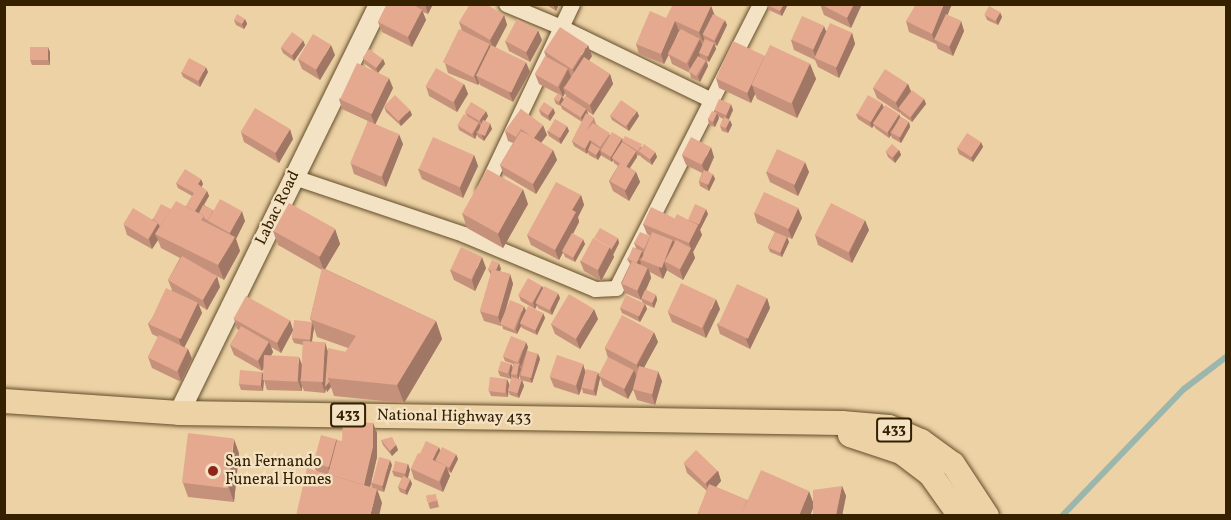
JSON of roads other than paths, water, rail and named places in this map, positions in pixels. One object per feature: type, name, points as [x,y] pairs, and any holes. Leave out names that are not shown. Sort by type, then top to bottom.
[{"type":"main road","name":"National Highway 433","points":[[4,400],[179,413],[795,424],[842,433],[901,452],[931,475],[960,503],[987,516]]},
{"type":"street","name":"Labac Road","points":[[179,413],[379,4]]},
{"type":"street","points":[[506,4],[561,27],[709,99]]},
{"type":"street","points":[[478,203],[572,4]]},
{"type":"street","points":[[294,177],[466,229],[596,289],[616,288],[709,99],[760,4]]},
{"type":"waterway","points":[[1062,516],[1184,389],[1226,357]]},
{"type":"place","name":"San Fernando Funeral Homes","points":[[213,471]]}]
